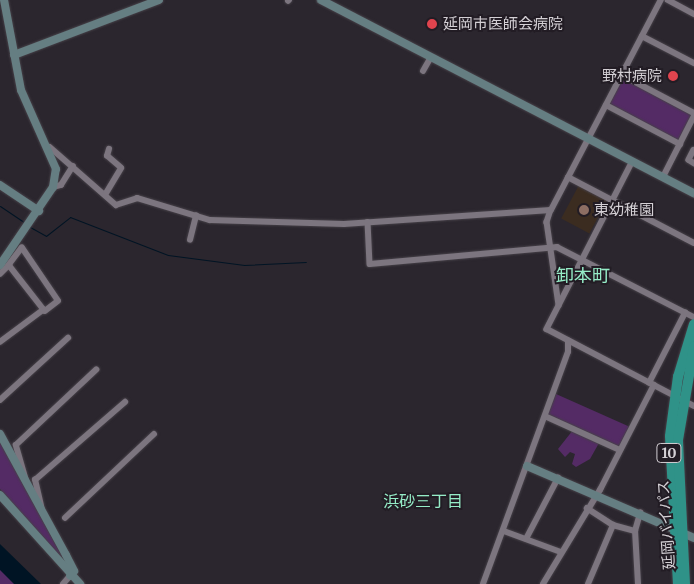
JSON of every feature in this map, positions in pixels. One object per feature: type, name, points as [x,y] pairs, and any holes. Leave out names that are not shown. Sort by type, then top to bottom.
[{"type":"highway","name":"延岡バイパス","points":[[685,584],[669,459],[678,399],[694,324]]},
{"type":"highway","name":"延岡バイパス","points":[[678,399],[694,346]]},
{"type":"highway","name":"延岡バイパス","points":[[678,531],[678,584]]},
{"type":"street","points":[[0,265],[53,187],[56,169],[50,147],[29,114],[14,55],[4,0]]},
{"type":"street","points":[[14,55],[159,0]]},
{"type":"street","points":[[321,0],[694,193]]},
{"type":"street","points":[[559,305],[547,222],[551,210],[661,0]]},
{"type":"street","points":[[668,0],[694,14]]},
{"type":"street","points":[[642,36],[694,63]]},
{"type":"street","points":[[424,71],[431,56]]},
{"type":"street","points":[[622,75],[694,114],[663,177]]},
{"type":"street","points":[[606,104],[680,144]]},
{"type":"street","points":[[50,147],[119,206],[137,198],[196,216],[261,223],[368,222],[551,210]]},
{"type":"street","points":[[105,195],[121,168],[106,156],[109,149]]},
{"type":"street","points":[[694,150],[689,160],[694,163]]},
{"type":"street","points":[[633,161],[547,329],[694,406]]},
{"type":"street","points":[[53,187],[61,185],[73,166]]},
{"type":"street","points":[[568,177],[694,243]]},
{"type":"street","points":[[0,185],[38,211]]},
{"type":"street","points":[[190,240],[196,216]]},
{"type":"street","points":[[368,222],[370,264],[551,248],[582,260],[694,317]]},
{"type":"street","points":[[0,274],[22,248],[42,273],[58,301],[0,342]]},
{"type":"street","points":[[9,265],[43,310]]},
{"type":"street","points":[[542,584],[597,493],[620,450],[685,313]]},
{"type":"street","points":[[0,400],[68,338]]},
{"type":"street","points":[[483,584],[545,416],[568,341]]},
{"type":"street","points":[[26,481],[16,445],[96,370]]},
{"type":"street","points":[[42,510],[35,480],[125,402]]},
{"type":"street","points":[[545,416],[620,450]]},
{"type":"street","points":[[0,434],[74,571],[67,580]]},
{"type":"street","points":[[65,518],[154,434]]},
{"type":"street","points":[[527,466],[597,493],[694,538]]},
{"type":"street","points":[[526,539],[558,478]]},
{"type":"street","points":[[0,495],[67,580],[80,584]]},
{"type":"street","points":[[587,508],[612,525],[635,531]]},
{"type":"street","points":[[638,584],[635,531],[640,513]]},
{"type":"street","points":[[590,583],[612,525]]},
{"type":"street","points":[[504,531],[561,552]]},
{"type":"shaded area","points":[[623,78],[693,115],[679,142],[609,104]]},
{"type":"shaded area","name":"東幼稚園","points":[[579,185],[607,200],[589,234],[561,219]]},
{"type":"shaded area","points":[[556,394],[629,427],[620,447],[547,414]]},
{"type":"shaded area","points":[[573,430],[599,443],[590,459],[576,467],[572,464],[575,454],[570,452],[565,457],[558,449]]},
{"type":"shaded area","points":[[0,441],[66,564],[64,566],[0,489]]},
{"type":"shaded area","points":[[0,568],[15,584],[0,584]]},
{"type":"water","points":[[0,544],[41,584],[14,584],[0,570]]},
{"type":"waterway","points":[[0,206],[25,223]]},
{"type":"waterway","points":[[30,227],[46,236],[70,217],[168,255],[244,265],[306,262]]},
{"type":"place","name":"延岡市医師会病院","points":[[432,24]]},
{"type":"place","name":"野村病院","points":[[673,76]]},
{"type":"place","name":"東幼稚園","points":[[584,210]]},
{"type":"district","name":"卸本町","points":[[583,276]]},
{"type":"district","name":"浜砂三丁目","points":[[423,501]]}]
